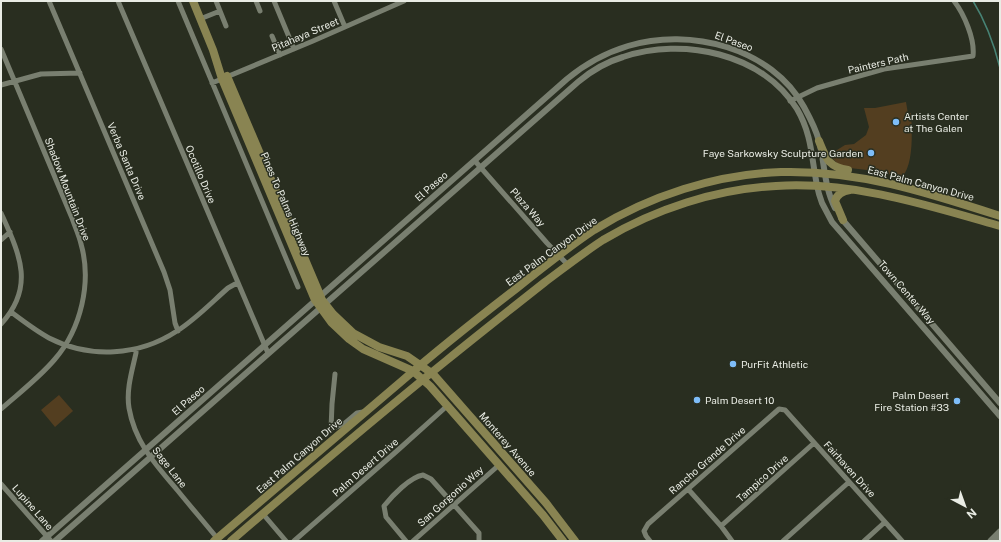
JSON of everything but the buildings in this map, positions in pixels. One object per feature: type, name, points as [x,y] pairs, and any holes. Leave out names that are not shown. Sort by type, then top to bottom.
[{"type":"main road","name":"Pines To Palms Highway","points":[[192,1],[320,302],[338,330],[363,349],[413,371]]},
{"type":"main road","points":[[819,141],[826,159],[835,167],[860,172],[879,181]]},
{"type":"main road","name":"East Palm Canyon Drive","points":[[217,540],[413,371],[558,256],[592,232],[617,218],[660,198],[687,188],[714,181],[745,176],[778,172],[824,173],[850,175],[879,181],[943,198],[1000,216]]},
{"type":"main road","name":"East Palm Canyon Drive","points":[[231,541],[422,379],[590,248],[623,229],[665,210],[717,194],[747,189],[776,186],[826,186],[854,189],[882,195],[1000,226]]},
{"type":"main road","points":[[843,220],[835,201],[836,196],[840,193],[854,189]]},
{"type":"main road","points":[[973,218],[981,215],[1000,216]]},
{"type":"main road","name":"Pines To Palms Highway","points":[[320,302],[353,333],[379,347],[407,356],[421,365]]},
{"type":"main road","name":"Monterey Avenue","points":[[421,365],[431,372],[546,503],[575,541]]},
{"type":"main road","name":"Monterey Avenue","points":[[413,371],[430,386],[543,515],[563,541]]},
{"type":"main road","points":[[262,514],[261,511],[263,506],[286,481]]},
{"type":"main road","points":[[543,515],[553,522],[568,541]]},
{"type":"main road","points":[[991,541],[1000,532]]},
{"type":"street","name":"Verba Santa Drive","points":[[49,1],[164,272],[170,290],[175,323],[178,331]]},
{"type":"street","name":"Ocotillo Drive","points":[[118,1],[268,353]]},
{"type":"street","points":[[178,1],[298,287]]},
{"type":"street","points":[[216,1],[226,26]]},
{"type":"street","points":[[256,1],[260,11]]},
{"type":"street","points":[[274,1],[294,49]]},
{"type":"street","points":[[334,1],[345,27]]},
{"type":"street","name":"Pitahaya Street","points":[[212,83],[404,1]]},
{"type":"street","name":"Painters Path","points":[[790,100],[817,88],[884,69],[973,56],[972,42],[965,20],[954,1]]},
{"type":"street","points":[[200,19],[220,11]]},
{"type":"street","points":[[272,36],[280,55]]},
{"type":"street","name":"El Paseo","points":[[55,541],[268,353],[352,273],[361,261],[572,74],[592,61],[611,52],[645,42],[688,40],[709,43],[749,56],[772,71],[785,82],[797,96],[810,118],[819,141],[826,186]]},
{"type":"street","name":"El Paseo","points":[[47,540],[264,346],[383,252],[586,75],[608,63],[621,57],[639,52],[679,48],[726,57],[761,73],[777,86],[790,100],[801,117],[809,136],[815,173]]},
{"type":"street","name":"Shadow Mountain Drive","points":[[1,49],[72,218],[81,245],[85,289],[74,328],[66,345],[55,359],[1,409]]},
{"type":"street","points":[[1,85],[14,80],[41,74],[80,72]]},
{"type":"street","name":"Plaza Way","points":[[475,161],[558,256],[568,265]]},
{"type":"street","name":"Town Center Way","points":[[815,173],[822,203],[836,225],[1000,416]]},
{"type":"street","points":[[446,197],[445,192],[453,185],[456,177]]},
{"type":"street","name":"Town Center Way","points":[[826,186],[834,208],[843,220],[1000,403]]},
{"type":"street","points":[[1,213],[18,253],[22,281],[18,296],[11,312],[1,324]]},
{"type":"street","points":[[371,252],[383,252],[400,232],[400,226]]},
{"type":"street","points":[[1,240],[10,232]]},
{"type":"street","points":[[11,312],[48,338],[66,345],[94,352],[118,352],[136,349],[166,338],[178,331],[228,288],[237,283]]},
{"type":"street","name":"Sage Lane","points":[[136,349],[130,379],[129,407],[134,425],[150,458],[217,540]]},
{"type":"street","points":[[335,374],[331,429],[344,424],[357,413],[366,412]]},
{"type":"street","name":"Palm Desert Drive","points":[[294,541],[447,406]]},
{"type":"street","name":"Rancho Grande Drive","points":[[650,541],[644,531],[648,524],[779,410],[785,410]]},
{"type":"street","name":"Fairhaven Drive","points":[[785,410],[902,541]]},
{"type":"street","name":"Tampico Drive","points":[[721,526],[814,443]]},
{"type":"street","name":"San Gorgonio Way","points":[[413,541],[499,465]]},
{"type":"street","points":[[406,541],[386,517],[384,506],[414,477],[423,475],[432,479],[479,533],[479,541]]},
{"type":"street","points":[[783,541],[849,482]]},
{"type":"street","name":"Lupine Lane","points":[[1,484],[47,540]]},
{"type":"street","points":[[688,488],[732,541]]},
{"type":"street","points":[[262,514],[286,541]]},
{"type":"street","points":[[864,541],[885,522]]},
{"type":"shaded area","points":[[906,102],[908,114],[911,113],[912,128],[909,164],[902,177],[867,170],[841,167],[829,155],[845,145],[854,144],[866,135],[869,127],[864,108],[875,108]]},
{"type":"shaded area","points":[[59,395],[73,411],[55,427],[41,410]]},
{"type":"waterway","points":[[973,1],[989,33],[1000,68]]},
{"type":"place","name":"Artists Center at The Galen","points":[[896,122]]},
{"type":"place","name":"Faye Sarkowsky Sculpture Garden","points":[[871,153]]},
{"type":"place","name":"PurFit Athletic","points":[[733,364]]},
{"type":"place","name":"Palm Desert 10","points":[[697,400]]},
{"type":"place","name":"Palm Desert Fire Station #33","points":[[957,401]]}]
